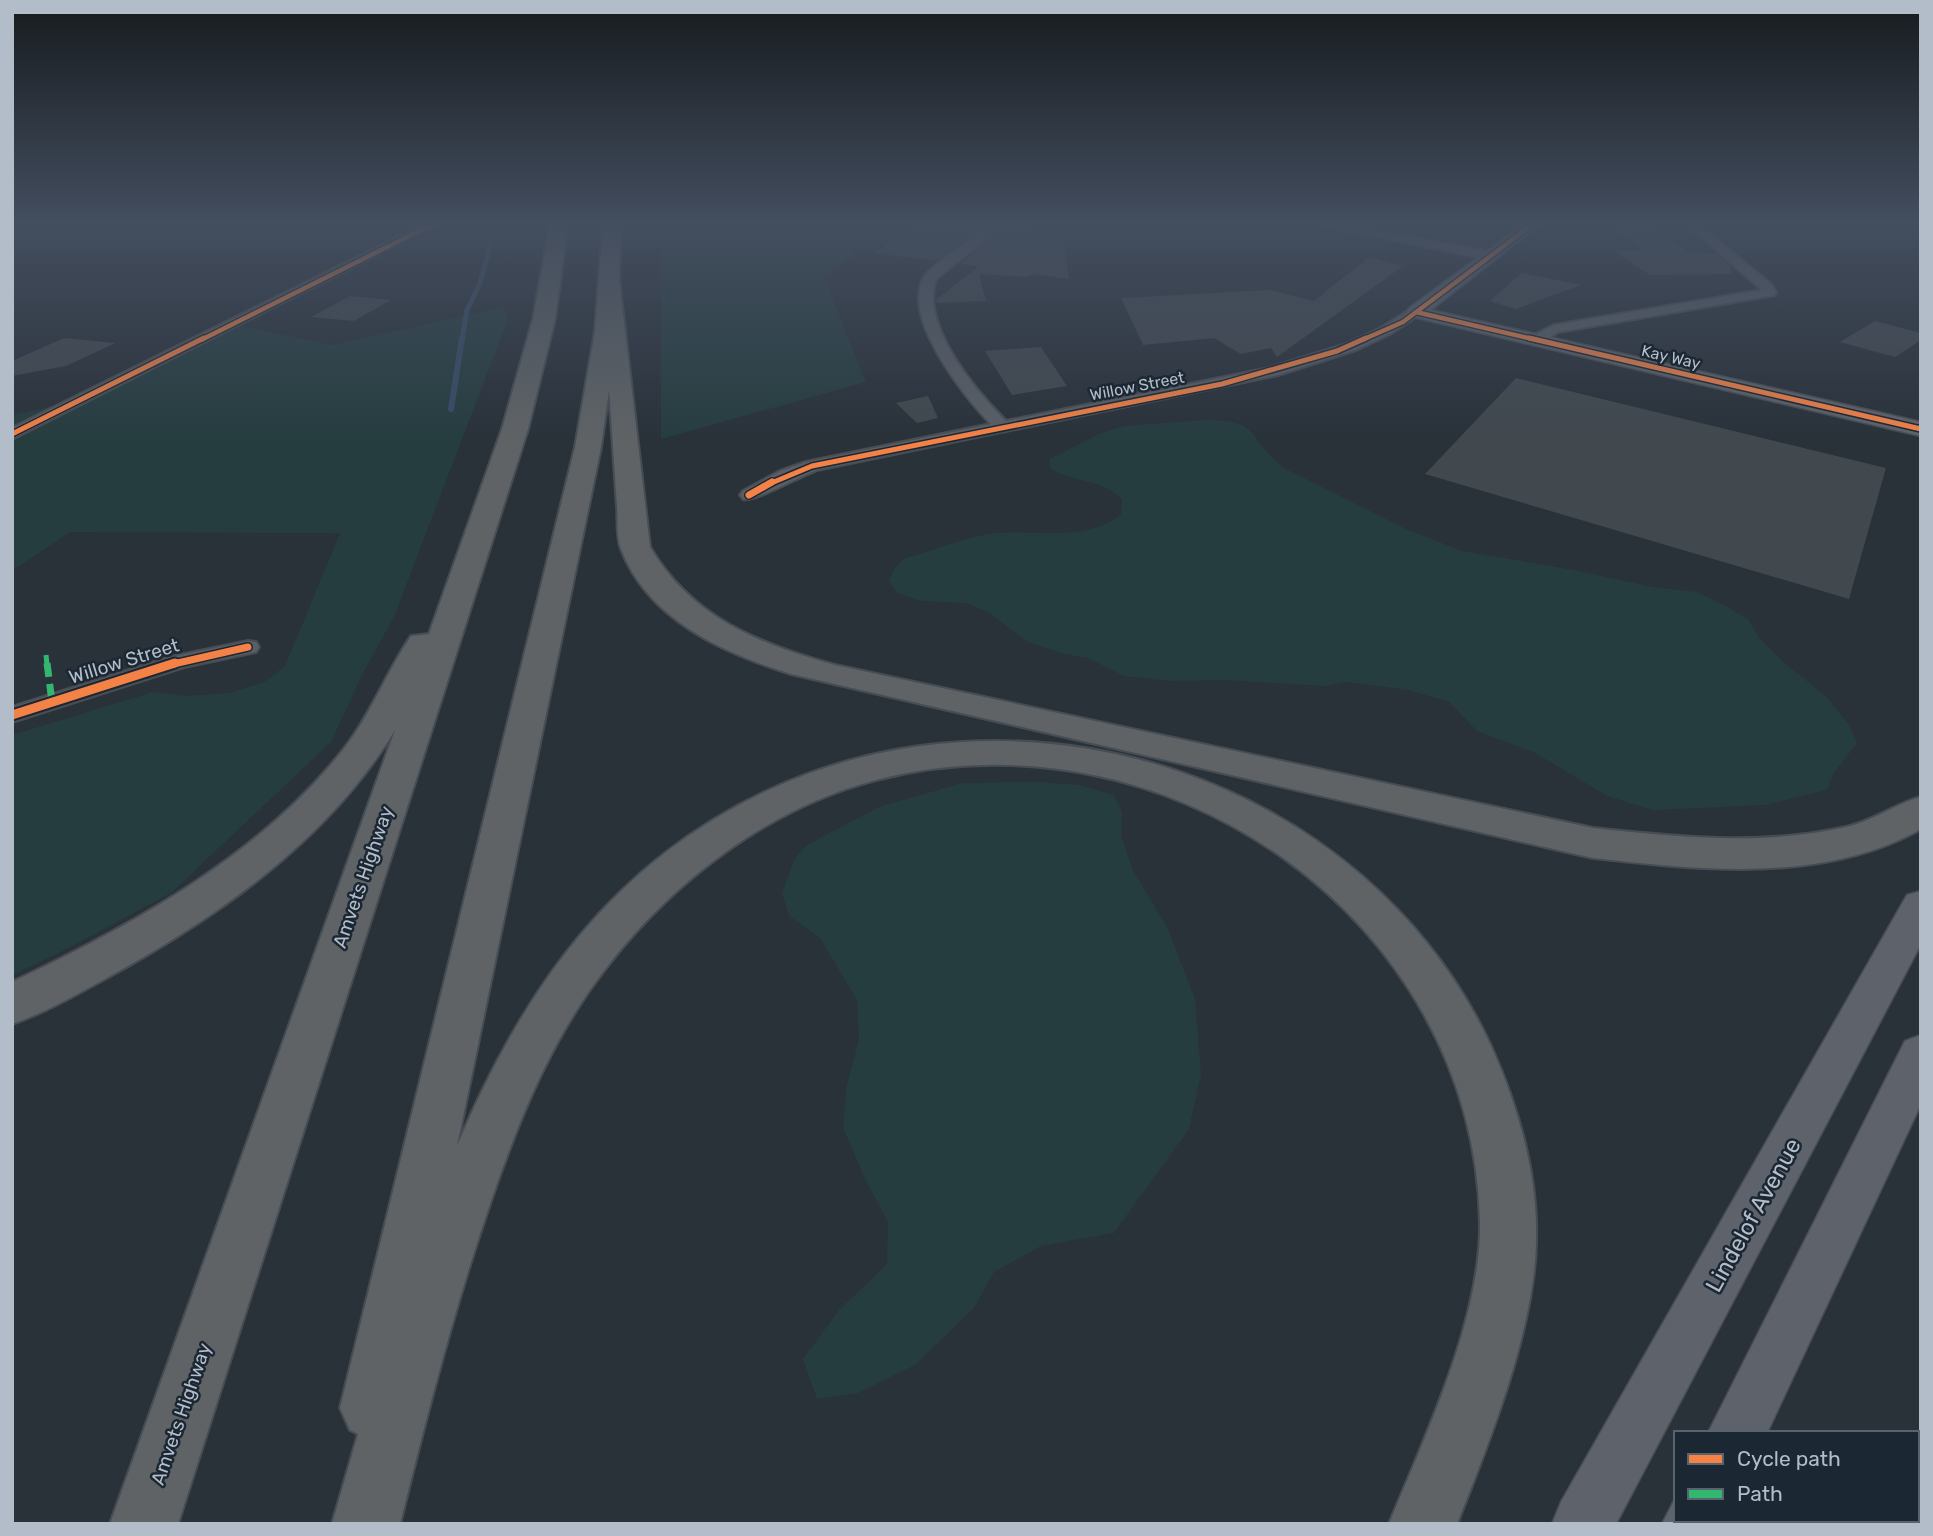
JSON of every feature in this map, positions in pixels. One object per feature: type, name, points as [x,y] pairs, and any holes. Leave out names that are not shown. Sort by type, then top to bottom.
[{"type":"highway","name":"Amvets Highway","points":[[144,1524],[498,482],[533,368],[548,296]]},
{"type":"highway","points":[[346,1524],[587,447],[600,374],[609,296]]},
{"type":"highway","points":[[612,296],[635,547],[644,567],[659,587],[687,614],[744,647],[795,666],[832,675],[1593,843],[1708,854],[1804,849],[1848,841],[1886,829],[1921,811]]},
{"type":"highway","points":[[12,1004],[138,938],[219,885],[284,833],[322,797],[371,738],[397,693],[432,625],[498,482]]},
{"type":"highway","points":[[366,1524],[400,1396],[443,1256],[498,1109],[541,1023],[573,975],[607,934],[655,887],[700,849],[746,818],[793,794],[845,775],[898,762],[947,755],[1021,751],[1119,765],[1172,781],[1219,800],[1265,824],[1311,854],[1371,905],[1426,973],[1457,1022],[1488,1102],[1502,1164],[1508,1226],[1503,1293],[1470,1401],[1423,1524]]},
{"type":"street","points":[[12,435],[290,296]]},
{"type":"street","points":[[924,296],[938,338],[977,401],[1002,427]]},
{"type":"street","name":"Willow Street","points":[[749,495],[786,475],[812,466],[1268,372],[1363,341],[1388,330],[1438,296]]},
{"type":"street","points":[[1536,340],[1554,329],[1749,296]]},
{"type":"street","name":"Kay Way","points":[[1416,312],[1921,429]]},
{"type":"street","name":"Willow Street","points":[[12,715],[179,662],[248,648]]},
{"type":"street","name":"Lindelof Avenue","points":[[1583,1524],[1921,906]]},
{"type":"street","points":[[1738,1431],[1921,1055]]},
{"type":"green space","points":[[661,296],[831,296],[866,382],[661,439]]},
{"type":"green space","points":[[504,307],[508,319],[394,617],[363,673],[331,742],[171,893],[12,975],[12,735],[153,692],[185,696],[229,693],[264,682],[285,666],[340,533],[70,532],[12,571],[12,415],[85,399],[233,324],[332,345]]},
{"type":"green space","points":[[1225,421],[1247,428],[1284,468],[1406,529],[1462,551],[1653,587],[1697,592],[1726,606],[1749,620],[1759,638],[1789,667],[1826,696],[1849,725],[1857,743],[1834,773],[1827,790],[1765,805],[1653,810],[1607,796],[1535,753],[1477,731],[1449,702],[1408,690],[1346,682],[1325,686],[1225,680],[1169,681],[1124,676],[1088,658],[1064,654],[1028,642],[989,613],[967,603],[921,601],[897,593],[889,581],[894,569],[903,559],[973,537],[1012,532],[1077,532],[1107,523],[1121,514],[1122,499],[1103,486],[1068,477],[1050,468],[1050,459],[1099,434],[1124,426]]},
{"type":"green space","points":[[1041,782],[1079,785],[1114,795],[1122,812],[1121,836],[1133,870],[1168,929],[1195,999],[1201,1075],[1189,1129],[1114,1233],[1041,1246],[994,1272],[974,1308],[915,1365],[858,1393],[817,1399],[803,1359],[839,1310],[887,1264],[888,1222],[866,1181],[843,1128],[847,1084],[859,1040],[857,1000],[820,938],[789,916],[782,893],[795,858],[807,845],[879,807],[963,783]]},
{"type":"building","points":[[350,296],[391,300],[354,321],[311,317]]},
{"type":"building","points":[[941,296],[985,296],[986,301],[937,303],[936,300]]},
{"type":"building","points":[[1293,296],[1314,301],[1321,296],[1362,296],[1277,357],[1271,348],[1241,354],[1214,338],[1143,345],[1121,298]]},
{"type":"building","points":[[1496,296],[1552,296],[1516,309],[1490,301]]},
{"type":"building","points":[[1875,321],[1921,333],[1921,340],[1895,357],[1840,342]]},
{"type":"building","points":[[64,338],[115,343],[66,366],[12,376],[12,361]]},
{"type":"building","points":[[1041,347],[1067,386],[1012,395],[985,351]]},
{"type":"building","points":[[1516,378],[1886,468],[1849,599],[1425,474]]},
{"type":"building","points":[[928,396],[938,418],[917,423],[896,403]]},
{"type":"waterway","points":[[462,340],[467,310],[474,296]]},
{"type":"waterway","points":[[451,409],[462,338]]},
{"type":"marked path","points":[[46,655],[52,702]]},
{"type":"cycle path","points":[[12,434],[289,296]]},
{"type":"cycle path","points":[[749,495],[786,475],[812,466],[1222,384],[1337,351],[1403,322],[1438,296]]},
{"type":"cycle path","points":[[1416,312],[1921,429]]},
{"type":"cycle path","points":[[12,715],[179,662],[248,647]]}]
